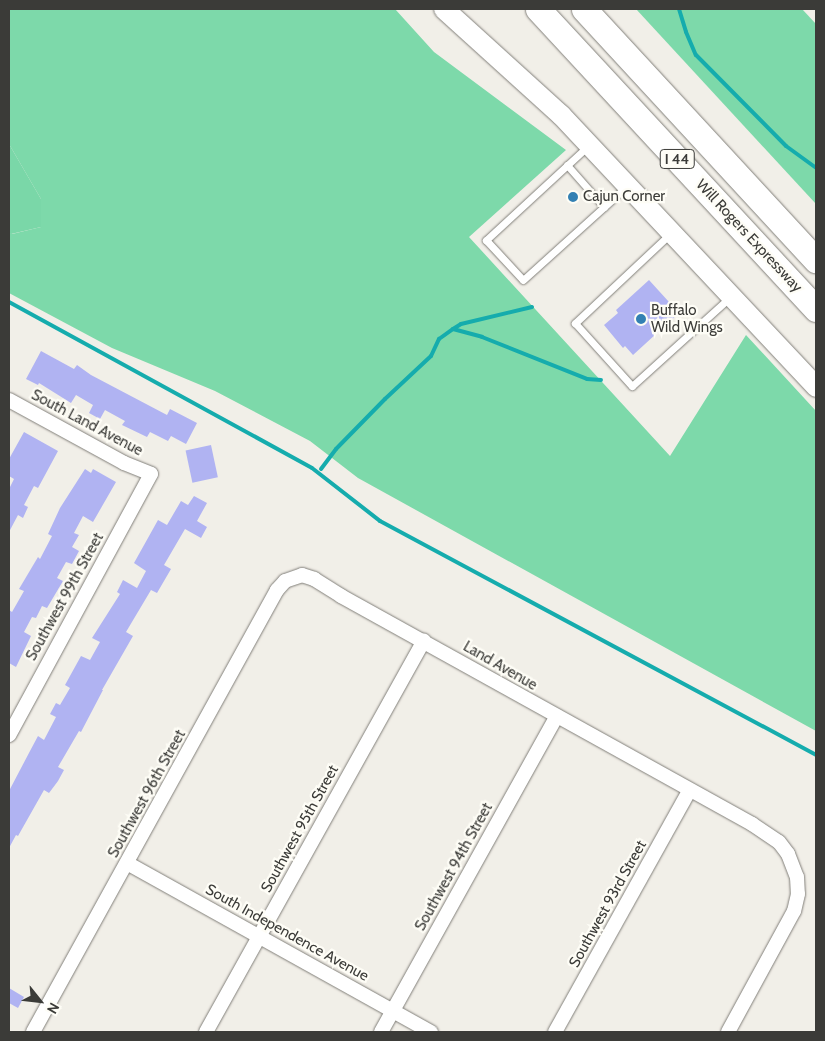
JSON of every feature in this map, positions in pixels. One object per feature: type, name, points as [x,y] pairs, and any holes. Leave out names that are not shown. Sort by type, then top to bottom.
[{"type":"highway","name":"Will Rogers Expressway","points":[[538,9],[816,309]]},
{"type":"highway","name":"I 44","points":[[584,9],[816,260]]},
{"type":"main road","points":[[444,9],[561,115],[590,144],[816,387]]},
{"type":"street","name":"South Land Avenue","points":[[10,402],[124,463],[151,474]]},
{"type":"street","name":"Southwest 99th Street","points":[[9,735],[151,474]]},
{"type":"street","name":"Land Avenue","points":[[294,576],[310,577],[556,717],[774,837],[788,854],[797,877],[798,894],[792,917],[728,1032]]},
{"type":"street","name":"Southwest 96th Street","points":[[33,1032],[277,590],[285,581],[294,576]]},
{"type":"street","name":"Southwest 95th Street","points":[[206,1032],[424,641]]},
{"type":"street","name":"Southwest 94th Street","points":[[381,1032],[556,717]]},
{"type":"street","name":"Southwest 93rd Street","points":[[555,1032],[689,791]]},
{"type":"street","name":"South Independence Avenue","points":[[127,863],[431,1032]]},
{"type":"lane","points":[[590,144],[486,240],[523,280],[628,185]]},
{"type":"lane","points":[[567,165],[604,207]]},
{"type":"lane","points":[[672,233],[575,323],[632,386],[731,296]]},
{"type":"green space","points":[[9,9],[395,9],[434,52],[566,150],[469,237],[670,456],[746,335],[816,411],[816,731],[358,478],[310,441],[215,391],[112,348],[9,293],[9,232],[12,234],[41,227],[41,199],[9,144]]},
{"type":"green space","points":[[636,9],[802,9],[816,24],[816,204]]},
{"type":"green space","points":[[9,144],[41,199],[41,227],[11,234],[9,232]]},
{"type":"building","name":"Buffalo Wild Wings","points":[[649,280],[679,313],[633,355],[625,346],[623,348],[604,325],[618,313],[616,310]]},
{"type":"building","points":[[41,351],[74,369],[77,365],[91,375],[167,415],[170,409],[197,423],[186,444],[171,436],[168,441],[150,432],[147,437],[122,425],[125,421],[105,410],[100,419],[89,413],[93,405],[76,395],[71,403],[39,383],[38,385],[26,379]]},
{"type":"building","points":[[24,432],[58,451],[38,488],[34,486],[24,505],[28,507],[23,518],[18,515],[9,532],[9,489],[14,479],[9,476],[9,459]]},
{"type":"building","points":[[211,445],[218,477],[192,483],[186,450]]},
{"type":"building","points":[[85,469],[91,473],[93,469],[116,482],[93,522],[83,516],[74,533],[79,535],[72,547],[79,551],[72,564],[66,562],[57,578],[63,581],[47,608],[42,606],[36,618],[32,617],[24,632],[31,636],[16,667],[9,663],[9,610],[12,612],[24,591],[19,589],[38,557],[40,559],[52,536],[48,534],[60,508]]},
{"type":"building","points":[[194,496],[207,503],[197,521],[207,527],[201,538],[185,529],[164,565],[171,569],[157,593],[151,590],[126,632],[133,636],[102,690],[81,732],[79,731],[58,767],[64,770],[58,781],[49,793],[44,790],[18,836],[16,835],[9,848],[9,791],[30,751],[38,736],[44,740],[56,717],[50,714],[56,703],[60,705],[70,688],[65,685],[81,656],[90,660],[100,642],[92,638],[120,594],[117,592],[123,580],[137,588],[146,571],[134,563],[158,520],[167,525],[181,501],[188,505]]},
{"type":"building","points":[[9,988],[24,997],[18,1008],[9,1003]]},
{"type":"waterway","points":[[679,9],[696,55],[786,146],[816,168]]},
{"type":"waterway","points":[[9,302],[312,468],[380,521],[816,755]]},
{"type":"waterway","points":[[453,329],[461,324],[532,307]]},
{"type":"waterway","points":[[321,469],[336,449],[431,356],[439,339],[453,329],[482,337],[587,379],[601,380]]},
{"type":"place","name":"Cajun Corner","points":[[573,197]]},
{"type":"place","name":"Buffalo Wild Wings","points":[[641,319]]}]
